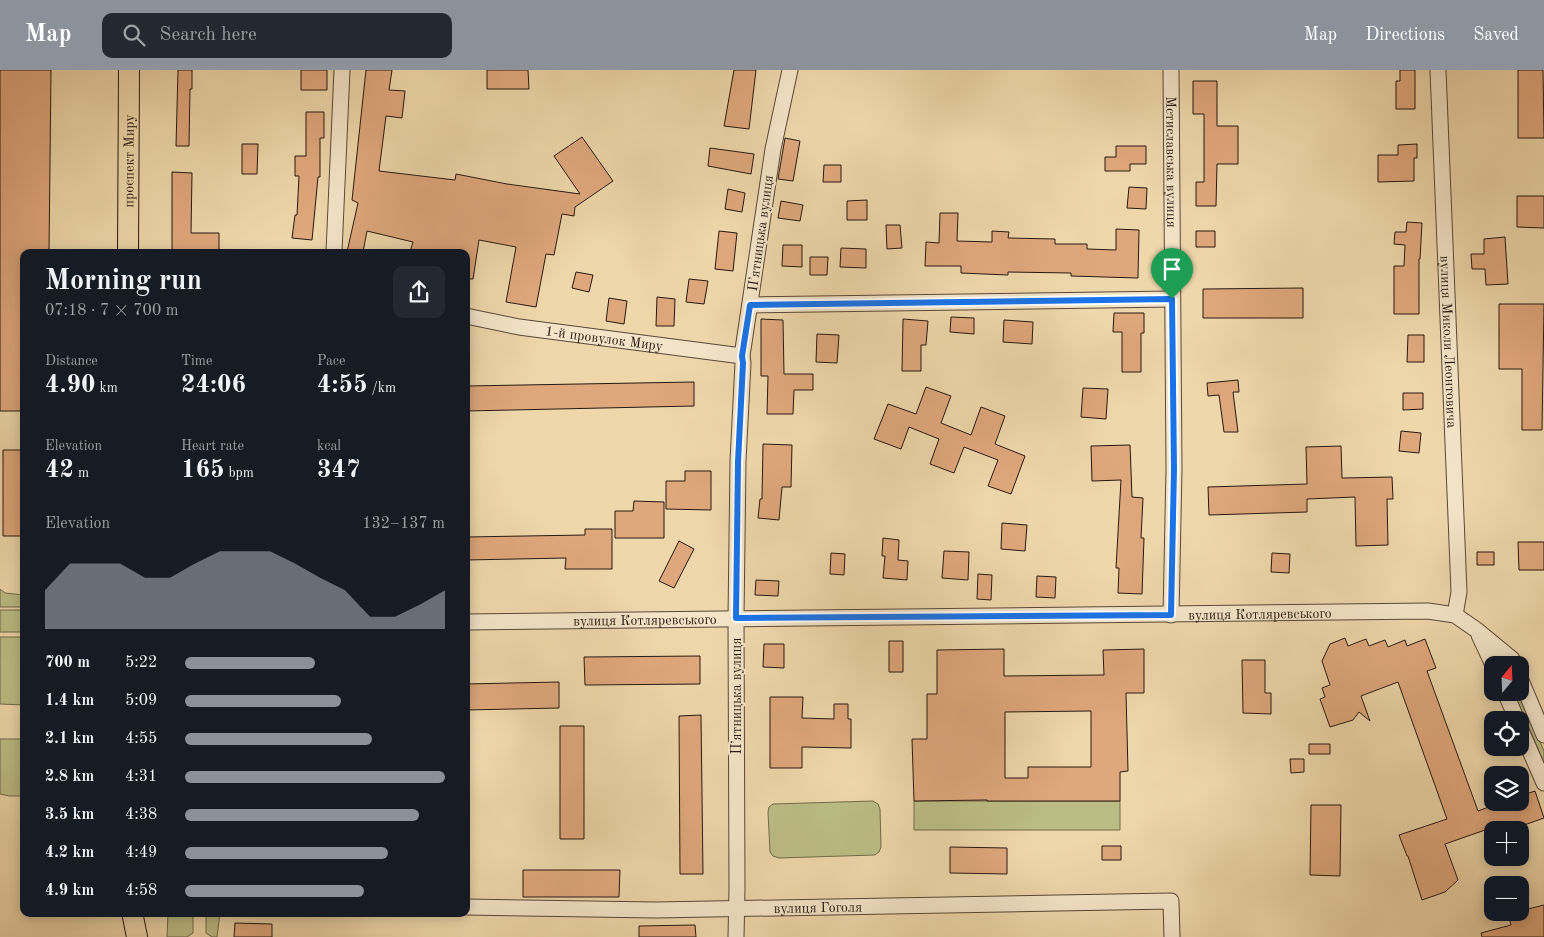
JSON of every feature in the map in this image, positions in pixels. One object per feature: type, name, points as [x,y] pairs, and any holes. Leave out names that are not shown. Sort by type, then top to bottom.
[{"type":"main road","name":"проспект Миру","points":[[128,249],[129,70]]},
{"type":"main road","points":[[131,937],[132,917]]},
{"type":"main road","points":[[133,917],[137,937]]},
{"type":"street","points":[[334,249],[342,70]]},
{"type":"street","name":"Пʼятницька вулиця","points":[[736,937],[736,618],[738,462],[742,356],[773,149],[790,70]]},
{"type":"street","name":"Мстиславська вулиця","points":[[1170,70],[1174,469],[1171,615]]},
{"type":"street","name":"вулиця Миколи Леонтовича","points":[[1438,70],[1459,592],[1455,615]]},
{"type":"street","points":[[750,305],[1172,299]]},
{"type":"street","name":"1-й провулок Миру","points":[[470,317],[520,327],[742,356]]},
{"type":"street","name":"вулиця Котляревського","points":[[470,622],[1428,611],[1455,615],[1508,656]]},
{"type":"street","points":[[1478,631],[1489,656]]},
{"type":"street","points":[[1529,699],[1544,735]]},
{"type":"street","points":[[1529,749],[1544,783]]},
{"type":"street","name":"вулиця Гоголя","points":[[470,907],[656,910],[736,907],[1171,901],[1172,937]]},
{"type":"green space","points":[[0,589],[5,593],[20,595],[20,607],[0,607]]},
{"type":"green space","points":[[0,610],[20,610],[20,632],[0,632]]},
{"type":"green space","points":[[0,637],[20,637],[20,705],[0,704]]},
{"type":"green space","points":[[1517,701],[1522,701],[1527,711],[1522,711]]},
{"type":"green space","points":[[1529,716],[1544,751],[1544,763],[1529,728]]},
{"type":"green space","points":[[0,739],[20,739],[20,796],[0,794]]},
{"type":"green space","points":[[873,801],[878,804],[880,809],[881,847],[875,855],[779,858],[773,856],[770,852],[768,812],[769,807],[773,804]]},
{"type":"green space","points":[[914,801],[1120,801],[1120,830],[914,830]]},
{"type":"green space","points":[[168,917],[193,917],[193,933],[187,937],[167,937]]},
{"type":"green space","points":[[206,917],[220,917],[217,937],[212,937],[206,933]]},
{"type":"building","points":[[0,70],[51,70],[49,249],[20,249],[20,411],[0,411]]},
{"type":"building","points":[[178,70],[192,70],[189,146],[176,146]]},
{"type":"building","points":[[301,70],[327,70],[327,90],[301,90]]},
{"type":"building","points":[[366,70],[392,70],[389,90],[405,91],[402,118],[386,116],[379,171],[455,180],[456,174],[507,184],[580,194],[554,156],[582,137],[613,181],[575,207],[574,216],[562,214],[554,255],[546,254],[536,307],[506,302],[516,247],[479,240],[473,279],[470,279],[470,249],[411,249],[413,242],[367,231],[364,249],[348,249],[358,203],[352,200]]},
{"type":"building","points":[[487,70],[528,70],[529,89],[487,89]]},
{"type":"building","points":[[734,70],[756,70],[749,129],[724,126]]},
{"type":"building","points":[[1400,70],[1415,70],[1415,109],[1396,109],[1396,81],[1400,81]]},
{"type":"building","points":[[1518,70],[1543,70],[1544,138],[1518,138]]},
{"type":"building","points":[[1193,81],[1217,81],[1217,126],[1238,126],[1238,164],[1217,164],[1216,206],[1196,206],[1196,182],[1204,182],[1204,114],[1193,114]]},
{"type":"building","points":[[306,112],[324,112],[324,138],[320,138],[320,177],[318,177],[312,240],[292,238],[295,215],[297,215],[299,176],[295,176],[295,156],[306,156]]},
{"type":"building","points":[[785,138],[800,141],[793,181],[778,179]]},
{"type":"building","points":[[242,144],[258,144],[257,174],[242,174]]},
{"type":"building","points":[[1417,144],[1417,158],[1414,158],[1414,181],[1378,182],[1378,155],[1398,155],[1398,145]]},
{"type":"building","points":[[1116,146],[1146,146],[1146,164],[1130,164],[1130,171],[1105,171],[1105,157],[1116,157]]},
{"type":"building","points":[[710,148],[754,154],[751,174],[708,166]]},
{"type":"building","points":[[824,165],[841,165],[841,182],[823,182]]},
{"type":"building","points":[[172,172],[192,173],[191,233],[219,233],[219,249],[172,249]]},
{"type":"building","points":[[1129,187],[1147,188],[1146,209],[1127,208]]},
{"type":"building","points":[[728,189],[745,193],[742,212],[725,209]]},
{"type":"building","points":[[1517,196],[1544,196],[1544,228],[1517,227]]},
{"type":"building","points":[[867,200],[867,220],[847,220],[847,201]]},
{"type":"building","points":[[781,201],[803,205],[800,221],[778,218]]},
{"type":"building","points":[[940,213],[958,213],[957,241],[992,242],[992,231],[1009,232],[1008,238],[1055,239],[1055,244],[1087,244],[1087,249],[1116,250],[1116,229],[1139,230],[1138,278],[1071,276],[1071,273],[1008,272],[1008,275],[961,273],[961,266],[925,266],[926,242],[939,243]]},
{"type":"building","points":[[1407,222],[1422,223],[1419,259],[1419,314],[1394,314],[1394,266],[1404,266],[1405,245],[1394,244],[1395,232],[1406,232]]},
{"type":"building","points":[[886,225],[900,225],[902,248],[887,249]]},
{"type":"building","points":[[719,231],[737,233],[733,271],[715,269]]},
{"type":"building","points":[[1196,231],[1215,231],[1215,247],[1196,247]]},
{"type":"building","points":[[1505,237],[1508,284],[1486,285],[1485,269],[1472,269],[1471,254],[1484,254],[1484,239]]},
{"type":"building","points":[[783,245],[802,245],[802,267],[782,266]]},
{"type":"building","points":[[841,248],[866,249],[866,268],[840,267]]},
{"type":"building","points":[[810,257],[828,257],[827,275],[810,275]]},
{"type":"building","points":[[576,272],[593,275],[589,292],[572,288]]},
{"type":"building","points":[[689,279],[708,281],[704,304],[686,302]]},
{"type":"building","points":[[1303,288],[1303,318],[1203,318],[1203,289]]},
{"type":"building","points":[[657,297],[675,299],[674,326],[656,326]]},
{"type":"building","points":[[609,298],[627,301],[624,324],[606,321]]},
{"type":"building","points":[[1499,304],[1544,304],[1542,430],[1522,430],[1522,369],[1499,369]]},
{"type":"building","points":[[1114,313],[1144,313],[1144,333],[1141,333],[1141,372],[1122,372],[1122,332],[1113,332]]},
{"type":"building","points":[[951,317],[974,318],[974,334],[950,332]]},
{"type":"building","points":[[761,319],[783,320],[784,374],[813,374],[813,390],[794,390],[793,414],[767,414],[768,376],[761,376]]},
{"type":"building","points":[[903,319],[928,321],[926,345],[921,345],[921,371],[902,371]]},
{"type":"building","points":[[1004,320],[1033,322],[1032,344],[1003,342]]},
{"type":"building","points":[[817,334],[839,335],[837,363],[816,362]]},
{"type":"building","points":[[1408,335],[1424,335],[1424,362],[1407,362]]},
{"type":"building","points":[[1238,380],[1239,392],[1233,392],[1238,432],[1224,432],[1219,395],[1208,396],[1207,383]]},
{"type":"building","points":[[694,382],[694,406],[470,411],[470,386]]},
{"type":"building","points":[[926,387],[951,396],[941,423],[971,435],[981,407],[1005,416],[995,444],[1025,456],[1011,494],[988,486],[998,460],[964,447],[954,473],[930,464],[939,439],[909,427],[901,449],[874,439],[888,404],[916,414]]},
{"type":"building","points":[[1083,388],[1108,389],[1106,419],[1081,417]]},
{"type":"building","points":[[1403,393],[1423,393],[1423,409],[1403,410]]},
{"type":"building","points":[[1401,431],[1421,433],[1419,453],[1399,451]]},
{"type":"building","points":[[763,444],[792,445],[791,487],[782,487],[779,520],[758,518],[760,499],[762,499]]},
{"type":"building","points":[[1130,445],[1132,497],[1143,498],[1141,538],[1144,538],[1142,594],[1118,593],[1119,568],[1116,568],[1121,480],[1092,481],[1091,446]]},
{"type":"building","points":[[1341,446],[1342,478],[1392,477],[1393,499],[1387,499],[1388,545],[1356,546],[1355,497],[1307,499],[1307,512],[1209,515],[1208,487],[1307,484],[1306,447]]},
{"type":"building","points":[[3,450],[20,450],[20,536],[3,536]]},
{"type":"building","points":[[685,471],[711,471],[711,510],[666,509],[666,481],[685,481]]},
{"type":"building","points":[[634,501],[664,502],[664,538],[615,538],[615,511],[633,511]]},
{"type":"building","points":[[1002,523],[1027,525],[1025,551],[1001,549]]},
{"type":"building","points":[[585,529],[612,529],[612,569],[565,569],[566,558],[470,560],[470,537],[585,535]]},
{"type":"building","points":[[883,538],[899,540],[898,560],[908,561],[907,580],[883,578],[885,556],[882,556]]},
{"type":"building","points":[[679,541],[694,549],[674,588],[659,581]]},
{"type":"building","points":[[1518,542],[1544,542],[1544,570],[1519,570]]},
{"type":"building","points":[[944,551],[969,552],[968,580],[942,578]]},
{"type":"building","points":[[1477,552],[1494,552],[1494,565],[1477,565]]},
{"type":"building","points":[[831,553],[845,554],[844,575],[830,574]]},
{"type":"building","points":[[1272,553],[1290,554],[1289,573],[1271,572]]},
{"type":"building","points":[[978,574],[992,575],[991,600],[977,599]]},
{"type":"building","points":[[1037,576],[1056,577],[1055,598],[1036,597]]},
{"type":"building","points":[[756,580],[779,581],[778,596],[755,595]]},
{"type":"building","points":[[1345,638],[1348,646],[1366,639],[1369,646],[1385,640],[1388,647],[1405,640],[1407,646],[1425,639],[1436,668],[1427,671],[1478,811],[1484,809],[1484,811],[1529,811],[1529,793],[1535,791],[1544,818],[1529,823],[1529,821],[1484,821],[1484,830],[1445,844],[1458,880],[1445,892],[1422,900],[1399,835],[1447,819],[1398,682],[1361,696],[1370,721],[1359,712],[1353,720],[1330,727],[1320,699],[1325,697],[1322,688],[1330,685],[1322,661],[1330,644]]},
{"type":"building","points":[[889,641],[903,641],[903,672],[889,672]]},
{"type":"building","points":[[764,644],[784,644],[784,668],[763,667]]},
{"type":"building","points":[[1004,649],[1004,676],[1104,675],[1103,650],[1144,649],[1144,693],[1126,693],[1128,771],[1120,772],[1120,801],[914,801],[912,739],[927,739],[927,694],[937,694],[937,650]],"holes":[[[1091,711],[1091,767],[1028,767],[1028,778],[1005,778],[1005,712]]]},
{"type":"building","points":[[700,656],[700,684],[585,685],[584,657]]},
{"type":"building","points":[[1242,660],[1265,660],[1265,693],[1271,693],[1271,714],[1243,713]]},
{"type":"building","points":[[559,682],[559,708],[470,710],[470,684]]},
{"type":"building","points":[[770,697],[803,697],[802,718],[834,719],[834,704],[848,704],[848,719],[851,719],[851,748],[802,747],[802,768],[770,768]]},
{"type":"building","points":[[701,715],[703,874],[680,874],[679,716]]},
{"type":"building","points":[[560,726],[584,726],[584,839],[560,839]]},
{"type":"building","points":[[1309,744],[1330,744],[1330,754],[1309,754]]},
{"type":"building","points":[[1290,759],[1304,759],[1304,772],[1291,773]]},
{"type":"building","points":[[1311,805],[1341,805],[1340,876],[1310,875]]},
{"type":"building","points":[[1102,846],[1121,846],[1121,860],[1102,860]]},
{"type":"building","points":[[950,847],[1007,848],[1007,874],[950,873]]},
{"type":"building","points":[[523,870],[620,870],[619,897],[523,897]]},
{"type":"building","points":[[1544,905],[1544,937],[1482,937],[1481,933],[1511,925],[1510,921],[1529,921],[1529,909]]},
{"type":"building","points":[[235,923],[272,924],[272,937],[234,937]]},
{"type":"building","points":[[695,925],[696,937],[639,937],[639,926]]},
{"type":"route","points":[[1172,299],[1174,469],[1171,615],[736,618],[738,462],[742,356],[750,305],[1172,299]]}]
